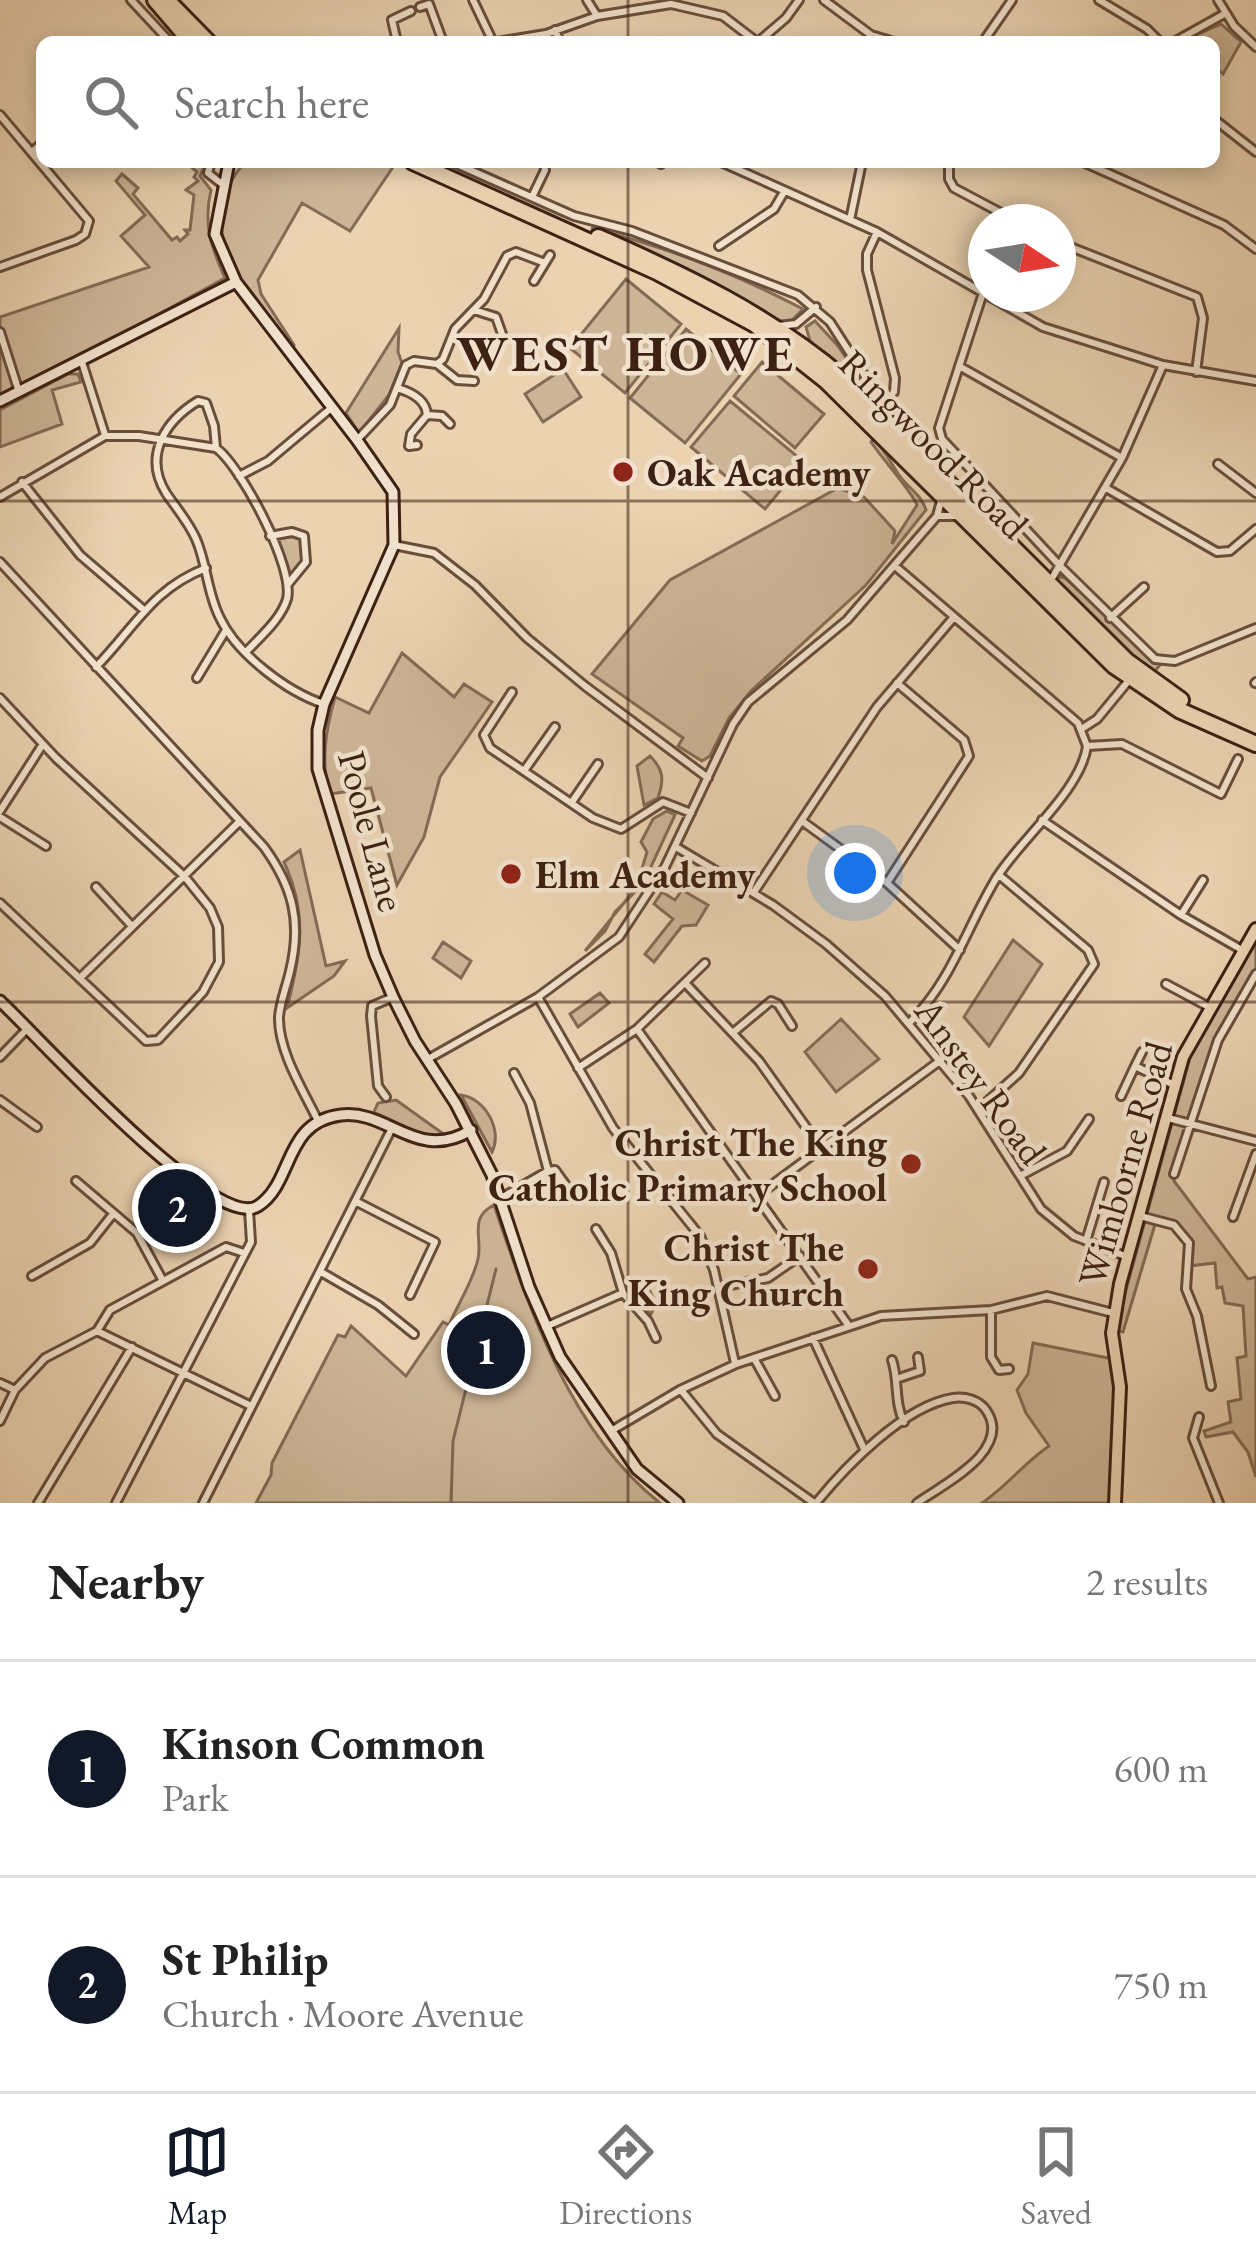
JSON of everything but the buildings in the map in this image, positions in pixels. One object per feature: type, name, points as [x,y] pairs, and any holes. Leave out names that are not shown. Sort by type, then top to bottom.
[{"type":"highway","points":[[167,4],[186,36]]},
{"type":"highway","points":[[167,4],[202,36]]},
{"type":"highway","name":"Ringwood Road","points":[[426,168],[657,272],[743,317],[826,381],[1090,645],[1130,679],[1179,710],[1256,744]]},
{"type":"highway","name":"Ringwood Road","points":[[444,168],[704,284],[778,326],[843,379],[1151,681],[1256,735]]},
{"type":"main road","name":"Wimborne Road","points":[[1115,1503],[1120,1387],[1113,1313],[1183,1057],[1256,929]]},
{"type":"street","points":[[130,0],[161,36]]},
{"type":"street","points":[[473,0],[494,36]]},
{"type":"street","points":[[587,0],[597,16]]},
{"type":"street","points":[[765,36],[799,0]]},
{"type":"street","points":[[824,0],[865,36]]},
{"type":"street","points":[[987,36],[1012,0]]},
{"type":"street","points":[[1099,0],[1154,36]]},
{"type":"street","points":[[1218,0],[1256,47]]},
{"type":"street","points":[[164,36],[167,4]]},
{"type":"street","points":[[429,4],[441,36]]},
{"type":"street","points":[[529,36],[597,16],[671,4],[702,4],[751,36]]},
{"type":"street","points":[[396,36],[392,20],[411,11]]},
{"type":"street","points":[[1185,36],[1226,14]]},
{"type":"street","points":[[555,31],[557,36]]},
{"type":"street","points":[[0,115],[36,157]]},
{"type":"street","points":[[1220,124],[1256,152]]},
{"type":"street","points":[[32,152],[36,148]]},
{"type":"street","points":[[0,267],[86,234],[89,221],[45,168]]},
{"type":"street","points":[[210,168],[208,172],[222,184]]},
{"type":"street","name":"Poole Lane","points":[[228,168],[214,233],[236,283],[392,492],[394,545],[317,730],[318,769],[375,955],[393,997],[471,1130],[501,1198],[545,1327],[575,1384],[637,1468],[678,1503]]},
{"type":"street","name":"Ringwood Road","points":[[466,168],[586,220],[665,243],[789,291],[816,307],[886,400],[894,392],[891,360],[867,270],[867,254],[877,232]]},
{"type":"street","points":[[532,197],[545,168]]},
{"type":"street","points":[[734,168],[877,232],[968,286]]},
{"type":"street","points":[[850,220],[861,168]]},
{"type":"street","points":[[949,168],[949,179],[961,194],[981,204]]},
{"type":"street","points":[[1097,168],[1224,224],[1256,249]]},
{"type":"street","points":[[718,246],[774,209],[784,191]]},
{"type":"street","points":[[1076,249],[1197,297],[1203,318],[1196,372]]},
{"type":"street","points":[[437,364],[451,335],[489,292],[510,254],[548,259],[534,281]]},
{"type":"street","points":[[0,401],[236,283]]},
{"type":"street","name":"Ringwood Road","points":[[778,326],[788,327],[816,307]]},
{"type":"street","points":[[474,310],[496,317],[502,334]]},
{"type":"street","points":[[977,312],[959,365],[1122,458]]},
{"type":"street","points":[[1015,312],[1043,327],[1163,365],[1256,381]]},
{"type":"street","name":"Ringwood Road","points":[[803,344],[800,329],[806,317]]},
{"type":"street","points":[[0,332],[20,392]]},
{"type":"street","points":[[81,359],[105,436]]},
{"type":"street","points":[[357,440],[390,405],[411,362],[437,364],[457,380],[474,381]]},
{"type":"street","name":"Ringwood Road","points":[[959,365],[938,428],[941,439],[1060,567],[1155,659],[1175,661],[1256,628]]},
{"type":"street","points":[[1049,579],[1122,458],[1163,365]]},
{"type":"street","points":[[397,388],[423,402],[428,415]]},
{"type":"street","points":[[247,651],[281,612],[288,584],[239,476],[216,448],[210,410],[202,401],[180,413],[159,438],[159,478],[194,535],[226,629],[247,651],[284,686],[325,704]]},
{"type":"street","points":[[239,476],[268,461],[330,409]]},
{"type":"street","points":[[428,415],[442,416],[450,424]]},
{"type":"street","points":[[399,448],[413,446],[411,434],[428,415]]},
{"type":"street","points":[[0,497],[105,436],[159,438],[216,448]]},
{"type":"street","points":[[1218,464],[1256,493]]},
{"type":"street","points":[[22,482],[80,555],[145,611]]},
{"type":"street","points":[[1106,488],[1217,553],[1230,551],[1256,530]]},
{"type":"street","points":[[428,1059],[538,997],[619,937],[676,847],[733,724],[748,702],[848,620],[937,516],[943,496]]},
{"type":"street","points":[[937,516],[962,515]]},
{"type":"street","points":[[270,536],[292,532],[304,536],[306,562],[288,584]]},
{"type":"street","points":[[394,545],[434,553],[581,684],[708,778]]},
{"type":"street","points":[[0,562],[264,847],[292,893],[295,951],[279,1018],[287,1050],[319,1124]]},
{"type":"street","points":[[895,566],[1082,728],[1087,746],[1083,763],[998,875],[940,989],[910,1022]]},
{"type":"street","points":[[96,667],[150,601],[178,579],[206,568]]},
{"type":"street","points":[[1110,618],[1142,592]]},
{"type":"street","points":[[754,892],[897,682],[954,617]]},
{"type":"street","points":[[196,678],[226,629]]},
{"type":"street","points":[[1082,728],[1130,679]]},
{"type":"street","points":[[887,883],[969,756],[964,740],[897,682]]},
{"type":"street","points":[[512,692],[488,727],[485,742],[593,818],[621,829],[663,802],[692,813]]},
{"type":"street","points":[[0,698],[185,877],[211,908],[218,928],[219,962],[211,982],[172,1028],[158,1040],[146,1041],[0,904]]},
{"type":"street","points":[[525,770],[555,727]]},
{"type":"street","points":[[43,744],[0,814],[46,846]]},
{"type":"street","points":[[1087,746],[1122,744],[1221,794],[1238,759]]},
{"type":"street","points":[[572,802],[598,764]]},
{"type":"street","points":[[1042,820],[1181,915],[1242,950]]},
{"type":"street","points":[[802,821],[887,883],[960,950]]},
{"type":"street","points":[[81,977],[239,822]]},
{"type":"street","name":"Anstey Road","points":[[676,847],[754,892],[826,944],[910,1022],[978,1110],[1018,1177],[1053,1220],[1086,1242],[1128,1256]]},
{"type":"street","points":[[978,1110],[1019,1073],[1094,964],[1087,949],[998,875]]},
{"type":"street","points":[[1181,915],[1203,880]]},
{"type":"street","points":[[96,886],[131,925]]},
{"type":"street","points":[[578,1068],[637,1029],[705,963]]},
{"type":"street","name":"Wimborne Road","points":[[1174,1174],[1218,1040],[1256,974]]},
{"type":"street","points":[[1166,984],[1209,1007]]},
{"type":"street","points":[[686,985],[734,1032],[782,1090],[822,1150]]},
{"type":"street","points":[[386,1097],[378,1086],[370,1016],[372,1006],[393,997]]},
{"type":"street","points":[[538,997],[625,1145],[700,1236],[736,1364]]},
{"type":"street","points":[[0,1001],[92,1098],[150,1148],[231,1206],[250,1210],[270,1195],[297,1141],[338,1115],[440,1142],[471,1130]]},
{"type":"street","points":[[734,1032],[771,1001],[792,1026]]},
{"type":"street","points":[[0,1057],[27,1029]]},
{"type":"street","points":[[637,1029],[849,1326]]},
{"type":"street","points":[[1120,1096],[1142,1052]]},
{"type":"street","points":[[757,1196],[941,1060]]},
{"type":"street","points":[[1135,1066],[1175,1085]]},
{"type":"street","points":[[514,1073],[530,1103],[548,1171]]},
{"type":"street","points":[[0,1100],[38,1127]]},
{"type":"street","points":[[1168,1118],[1256,1141]]},
{"type":"street","points":[[1018,1177],[1067,1150],[1089,1119]]},
{"type":"street","points":[[203,1503],[391,1130]]},
{"type":"street","points":[[1233,1217],[1256,1154]]},
{"type":"street","points":[[501,1198],[555,1170],[575,1198]]},
{"type":"street","points":[[76,1181],[136,1233],[164,1282]]},
{"type":"street","points":[[1086,1242],[1104,1182]]},
{"type":"street","points":[[355,1201],[435,1242],[410,1295]]},
{"type":"street","points":[[116,1503],[251,1242],[250,1210]]},
{"type":"street","points":[[32,1276],[90,1243],[113,1214]]},
{"type":"street","points":[[1140,1216],[1174,1225],[1190,1243],[1186,1288],[1197,1316],[1211,1386]]},
{"type":"street","points":[[596,1229],[611,1253],[623,1293],[648,1321],[656,1338]]},
{"type":"street","points":[[0,1421],[15,1390],[45,1358],[97,1331],[110,1310],[226,1247],[244,1253]]},
{"type":"street","points":[[718,1287],[768,1278],[800,1256]]},
{"type":"street","points":[[321,1272],[378,1305],[414,1334]]},
{"type":"street","points":[[545,1327],[623,1293]]},
{"type":"street","points":[[609,1432],[736,1364],[880,1316],[991,1310],[1047,1296],[1113,1313]]},
{"type":"street","points":[[991,1310],[991,1357],[999,1370],[1009,1369]]},
{"type":"street","points":[[97,1331],[250,1406]]},
{"type":"street","points":[[813,1338],[864,1449]]},
{"type":"street","points":[[38,1503],[132,1347]]},
{"type":"street","points":[[899,1378],[920,1371],[918,1357]]},
{"type":"street","points":[[754,1358],[775,1396]]},
{"type":"street","points":[[892,1360],[904,1422]]},
{"type":"street","points":[[0,1383],[15,1390]]},
{"type":"street","points":[[680,1390],[717,1434],[815,1503],[864,1449],[904,1422],[959,1397],[978,1402],[992,1423],[990,1442],[981,1456],[917,1503]]},
{"type":"street","points":[[1199,1417],[1193,1438],[1219,1503]]},
{"type":"shaded area","points":[[1221,24],[1241,42],[1223,74],[1220,36],[1193,36]]},
{"type":"shaded area","points":[[192,168],[203,168],[200,176],[211,190],[210,235],[225,278],[0,401],[0,317],[149,267],[121,236],[145,215],[116,181],[122,174],[138,188],[133,194],[172,240],[180,241],[188,234],[185,230],[190,230],[194,195],[186,190],[198,181]]},
{"type":"shaded area","points":[[241,168],[392,168],[350,231],[302,203],[258,280],[261,294],[294,345],[289,350],[230,260],[222,211],[228,187]]},
{"type":"shaded area","points":[[591,228],[700,262],[803,309],[791,321],[782,322],[686,270]]},
{"type":"shaded area","points":[[626,279],[681,324],[625,393],[570,348]]},
{"type":"shaded area","points":[[815,321],[877,404],[890,405],[925,438],[922,443],[944,472],[810,341],[806,327]]},
{"type":"shaded area","points":[[399,328],[402,363],[389,395],[359,433],[346,413]]},
{"type":"shaded area","points":[[686,329],[741,374],[685,443],[630,398]]},
{"type":"shaded area","points":[[762,362],[824,414],[795,448],[734,396]]},
{"type":"shaded area","points":[[563,369],[581,397],[543,422],[525,394]]},
{"type":"shaded area","points":[[68,374],[78,374],[81,382],[52,390],[62,424],[0,447],[0,410]]},
{"type":"shaded area","points":[[730,401],[804,462],[765,509],[691,447]]},
{"type":"shaded area","points":[[874,438],[926,510],[866,585],[751,691],[729,718],[710,756],[702,761],[678,746],[683,738],[592,674],[670,580],[838,488],[864,497],[895,531],[892,544],[917,505],[871,442]]},
{"type":"shaded area","points":[[300,538],[302,559],[291,577],[275,539]]},
{"type":"shaded area","points":[[1058,577],[1065,578],[1160,665],[1151,676],[1056,584]]},
{"type":"shaded area","points":[[402,653],[454,697],[464,684],[492,702],[440,777],[424,837],[397,885],[371,788],[330,794],[325,758],[335,697],[369,713]]},
{"type":"shaded area","points":[[650,756],[660,771],[661,786],[658,798],[644,805],[637,766]]},
{"type":"shaded area","points":[[667,811],[675,815],[643,884],[623,904],[636,888],[647,852],[641,842],[653,819]]},
{"type":"shaded area","points":[[300,850],[326,966],[345,961],[334,976],[287,1008],[300,934],[297,899],[284,862]]},
{"type":"shaded area","points":[[682,890],[708,905],[696,925],[682,926],[654,962],[645,954],[673,919],[654,904],[662,892],[675,900]]},
{"type":"shaded area","points":[[1013,940],[1042,964],[989,1046],[964,1017]]},
{"type":"shaded area","points":[[1256,941],[1256,974],[1218,1040],[1174,1181],[1248,1279],[1256,1277],[1256,1477],[1248,1452],[1233,1432],[1206,1437],[1204,1431],[1231,1422],[1228,1402],[1241,1399],[1237,1358],[1246,1356],[1243,1306],[1225,1303],[1222,1287],[1217,1288],[1215,1263],[1189,1266],[1191,1250],[1180,1229],[1156,1221],[1123,1332],[1118,1331],[1191,1054]]},
{"type":"shaded area","points":[[443,942],[471,961],[461,978],[433,958]]},
{"type":"shaded area","points":[[600,993],[609,1003],[578,1027],[570,1014]]},
{"type":"shaded area","points":[[841,1019],[879,1059],[836,1092],[805,1052]]},
{"type":"shaded area","points":[[461,1095],[478,1102],[490,1116],[495,1134],[492,1152]]},
{"type":"shaded area","points":[[396,1100],[442,1133],[430,1138],[374,1112],[378,1103]]},
{"type":"shaded area","points":[[494,1205],[538,1327],[578,1405],[601,1442],[660,1503],[256,1503],[338,1335],[345,1337],[351,1326],[406,1376],[443,1322],[449,1325],[476,1267],[481,1216]]},
{"type":"shaded area","points":[[622,1279],[644,1279],[656,1304],[651,1314],[632,1297]]},
{"type":"shaded area","points":[[1033,1343],[1118,1360],[1115,1503],[982,1503],[1049,1446],[1017,1390],[1028,1374]]},
{"type":"waterway","points":[[451,1503],[453,1441],[496,1269]]},
{"type":"place","name":"Oak Academy","points":[[623,472]]},
{"type":"place","name":"Elm Academy","points":[[511,874]]},
{"type":"place","name":"Christ The King Catholic Primary School","points":[[911,1164]]},
{"type":"place","name":"St Philip","points":[[177,1208]]},
{"type":"place","name":"Christ The King Church","points":[[868,1269]]},
{"type":"place","name":"Kinson Common","points":[[486,1350]]},
{"type":"district","name":"WEST HOWE","points":[[626,353]]}]
